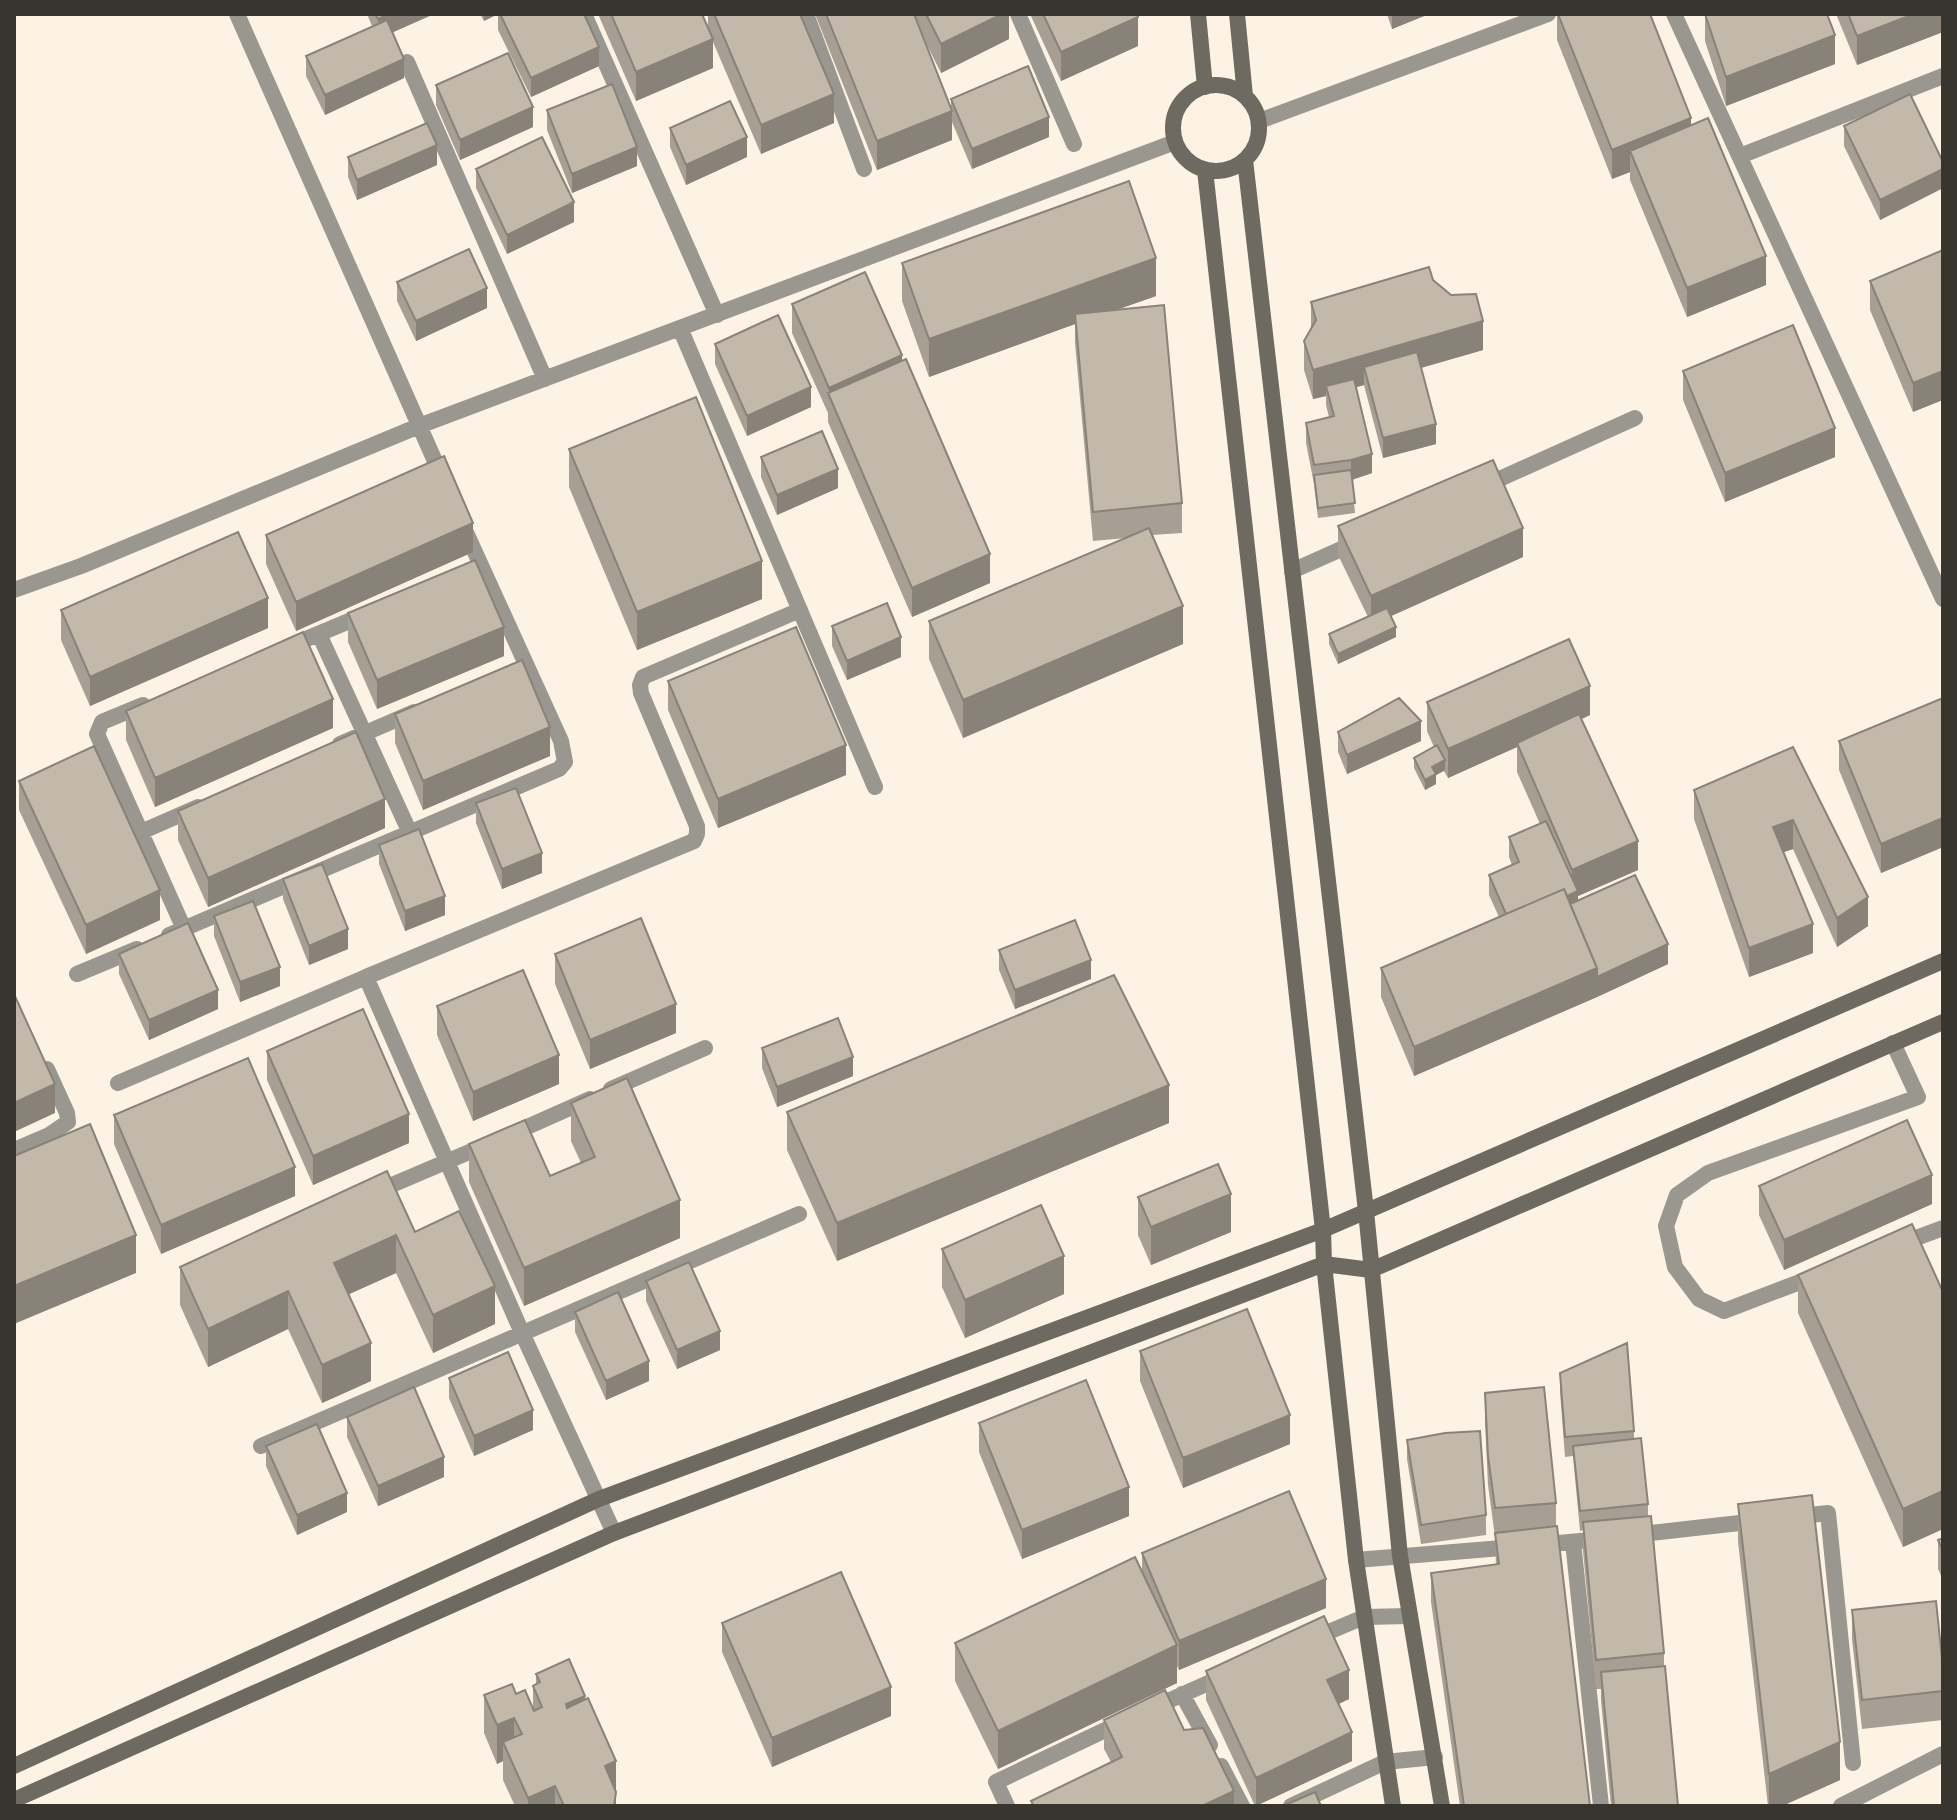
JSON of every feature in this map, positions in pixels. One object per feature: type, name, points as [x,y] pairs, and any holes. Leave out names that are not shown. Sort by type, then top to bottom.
[{"type":"street","points":[[77,974],[559,769],[565,762],[561,741],[518,666],[475,570],[453,504],[237,14]]},
{"type":"street","points":[[584,14],[717,315]]},
{"type":"street","points":[[806,14],[864,169]]},
{"type":"street","points":[[1018,14],[1074,144]]},
{"type":"street","points":[[1198,14],[1205,87]]},
{"type":"street","points":[[1237,14],[1245,96]]},
{"type":"street","points":[[1259,121],[1548,14]]},
{"type":"street","points":[[1674,14],[1943,599]]},
{"type":"street","points":[[407,62],[545,379]]},
{"type":"street","points":[[1740,156],[1943,76]]},
{"type":"street","points":[[1220,85],[1245,96],[1259,121],[1259,135],[1254,148],[1245,160],[1233,168],[1205,170],[1192,165],[1181,155],[1175,142],[1175,115],[1182,102],[1192,92],[1205,87],[1220,85]]},
{"type":"street","points":[[14,590],[81,566],[419,426],[1175,142]]},
{"type":"street","points":[[1245,160],[1366,1211],[1400,1556],[1442,1806]]},
{"type":"street","points":[[1205,170],[1323,1230],[1356,1560],[1393,1806]]},
{"type":"street","points":[[680,328],[875,787]]},
{"type":"street","points":[[1464,495],[1635,418]]},
{"type":"street","points":[[1292,571],[1378,533]]},
{"type":"street","points":[[275,651],[387,606]]},
{"type":"street","points":[[118,1083],[694,841],[697,826],[641,693],[643,677],[800,610]]},
{"type":"street","points":[[319,634],[410,833]]},
{"type":"street","points":[[160,699],[102,722],[97,734],[184,929]]},
{"type":"street","points":[[322,752],[431,704]]},
{"type":"street","points":[[141,832],[211,802]]},
{"type":"street","points":[[14,1766],[599,1499],[1323,1230],[1943,961]]},
{"type":"street","points":[[366,977],[523,1335],[614,1533]]},
{"type":"street","points":[[14,1800],[614,1533],[1324,1264],[1371,1270],[1943,1022]]},
{"type":"street","points":[[1841,1267],[1724,1311],[1699,1299],[1675,1267],[1666,1226],[1677,1195],[1708,1173],[1918,1097],[1893,1043]]},
{"type":"street","points":[[14,1150],[49,1135],[68,1122],[67,1113],[38,1047]]},
{"type":"street","points":[[361,1198],[705,1048]]},
{"type":"street","points":[[261,1446],[799,1214]]},
{"type":"street","points":[[1885,1250],[1943,1228]]},
{"type":"street","points":[[1356,1560],[1573,1542],[1828,1513],[1853,1763]]},
{"type":"street","points":[[1573,1542],[1601,1806]]},
{"type":"street","points":[[1294,1646],[1364,1617],[1410,1616]]},
{"type":"street","points":[[1007,1806],[996,1782],[1238,1670]]},
{"type":"street","points":[[1182,1694],[1242,1806]]},
{"type":"street","points":[[1841,1806],[1943,1754]]},
{"type":"street","points":[[1291,1806],[1385,1762],[1435,1757]]},
{"type":"building","points":[[500,14],[584,14],[599,47],[531,78]]},
{"type":"building","points":[[611,14],[702,14],[713,39],[636,72]]},
{"type":"building","points":[[714,14],[800,14],[834,94],[761,125]]},
{"type":"building","points":[[826,14],[914,14],[952,111],[877,141]]},
{"type":"building","points":[[926,14],[1002,14],[941,44]]},
{"type":"building","points":[[1043,14],[1137,14],[1138,17],[1061,52]]},
{"type":"building","points":[[1558,14],[1650,14],[1691,118],[1612,150]]},
{"type":"building","points":[[1705,14],[1827,14],[1835,35],[1726,77]]},
{"type":"building","points":[[1848,14],[1914,14],[1857,36]]},
{"type":"building","points":[[387,20],[404,59],[325,95],[306,56]]},
{"type":"building","points":[[508,53],[533,107],[460,140],[436,85]]},
{"type":"building","points":[[1028,66],[1049,117],[972,149],[951,99]]},
{"type":"building","points":[[612,84],[637,147],[572,174],[547,110]]},
{"type":"building","points":[[1910,94],[1943,162],[1943,169],[1880,200],[1844,126]]},
{"type":"building","points":[[730,101],[747,137],[686,165],[670,128]]},
{"type":"building","points":[[1708,118],[1766,256],[1687,288],[1630,151]]},
{"type":"building","points":[[427,123],[437,145],[357,180],[348,157]]},
{"type":"building","points":[[542,137],[574,202],[507,235],[476,169]]},
{"type":"building","points":[[1129,181],[1156,258],[929,339],[902,263]]},
{"type":"building","points":[[469,249],[487,288],[416,321],[397,282]]},
{"type":"building","points":[[1943,250],[1943,371],[1913,383],[1870,281]]},
{"type":"building","points":[[1429,267],[1433,280],[1451,295],[1476,294],[1483,321],[1313,370],[1304,341],[1316,320],[1311,302]]},
{"type":"building","points":[[865,272],[902,355],[829,388],[792,304]]},
{"type":"building","points":[[1164,305],[1182,503],[1093,512],[1075,314]]},
{"type":"building","points":[[778,315],[811,387],[747,416],[715,344]]},
{"type":"building","points":[[1793,325],[1835,428],[1725,473],[1683,371]]},
{"type":"building","points":[[1417,352],[1436,424],[1383,438],[1364,367]]},
{"type":"building","points":[[906,359],[990,554],[912,588],[828,393]]},
{"type":"building","points":[[1354,379],[1372,454],[1314,465],[1306,423],[1334,416],[1326,386]]},
{"type":"building","points":[[696,397],[762,561],[637,612],[569,449]]},
{"type":"building","points":[[822,431],[838,469],[777,495],[761,457]]},
{"type":"building","points":[[444,456],[473,523],[296,602],[266,535]]},
{"type":"building","points":[[1493,460],[1523,528],[1371,596],[1338,526]]},
{"type":"building","points":[[1351,470],[1355,503],[1318,508],[1314,475]]},
{"type":"building","points":[[1149,528],[1183,606],[963,700],[929,621]]},
{"type":"building","points":[[238,532],[268,598],[90,677],[61,610]]},
{"type":"building","points":[[475,560],[504,627],[377,680],[348,613]]},
{"type":"building","points":[[887,603],[901,637],[847,661],[832,626]]},
{"type":"building","points":[[1387,608],[1396,627],[1338,654],[1329,634]]},
{"type":"building","points":[[796,627],[846,745],[718,799],[668,681]]},
{"type":"building","points":[[303,632],[333,699],[155,778],[126,711]]},
{"type":"building","points":[[1569,639],[1590,686],[1448,749],[1427,702]]},
{"type":"building","points":[[522,660],[550,727],[423,781],[395,714]]},
{"type":"building","points":[[1399,698],[1421,721],[1347,755],[1338,732]]},
{"type":"building","points":[[1943,698],[1943,818],[1881,844],[1839,741]]},
{"type":"building","points":[[1579,714],[1638,841],[1572,870],[1517,743]]},
{"type":"building","points":[[356,732],[385,799],[208,878],[178,811]]},
{"type":"building","points":[[1437,745],[1445,760],[1432,767],[1436,774],[1425,780],[1414,758]]},
{"type":"building","points":[[94,746],[160,890],[86,925],[19,781]]},
{"type":"building","points":[[1793,747],[1868,897],[1837,918],[1793,820],[1773,827],[1813,924],[1749,948],[1694,790]]},
{"type":"building","points":[[516,788],[542,853],[502,869],[476,803]]},
{"type":"building","points":[[1546,821],[1578,891],[1567,896],[1564,889],[1506,914],[1489,875],[1519,862],[1509,837]]},
{"type":"building","points":[[419,829],[445,896],[405,911],[379,845]]},
{"type":"building","points":[[322,864],[348,929],[309,946],[283,879]]},
{"type":"building","points":[[1635,875],[1668,944],[1597,977],[1597,968],[1570,904]]},
{"type":"building","points":[[1564,889],[1597,968],[1414,1047],[1381,968]]},
{"type":"building","points":[[253,901],[280,967],[240,982],[214,916]]},
{"type":"building","points":[[641,918],[676,1004],[590,1040],[555,954]]},
{"type":"building","points":[[1075,920],[1091,960],[1015,990],[999,950]]},
{"type":"building","points":[[188,923],[218,990],[149,1020],[119,954]]},
{"type":"building","points":[[523,970],[559,1055],[473,1092],[437,1006]]},
{"type":"building","points":[[1114,975],[1169,1085],[837,1223],[787,1112]]},
{"type":"building","points":[[14,994],[55,1084],[14,1103]]},
{"type":"building","points":[[363,1009],[409,1114],[313,1156],[267,1051]]},
{"type":"building","points":[[838,1018],[853,1057],[777,1087],[762,1048]]},
{"type":"building","points":[[248,1058],[295,1167],[161,1225],[114,1115]]},
{"type":"building","points":[[627,1078],[680,1200],[524,1268],[469,1144],[525,1120],[550,1176],[595,1157],[571,1103]]},
{"type":"building","points":[[1907,1120],[1932,1175],[1784,1240],[1759,1186]]},
{"type":"building","points":[[90,1124],[136,1235],[14,1286],[14,1156]]},
{"type":"building","points":[[1218,1164],[1231,1194],[1151,1227],[1138,1197]]},
{"type":"building","points":[[387,1171],[415,1232],[459,1211],[495,1286],[433,1315],[396,1235],[334,1263],[371,1343],[322,1365],[288,1291],[208,1329],[180,1267]]},
{"type":"building","points":[[1041,1205],[1064,1256],[965,1300],[942,1249]]},
{"type":"building","points":[[1912,1224],[1943,1292],[1943,1491],[1903,1509],[1798,1275]]},
{"type":"building","points":[[689,1262],[720,1331],[677,1350],[646,1281]]},
{"type":"building","points":[[618,1292],[649,1361],[606,1381],[575,1312]]},
{"type":"building","points":[[1247,1309],[1290,1415],[1183,1458],[1140,1351]]},
{"type":"building","points":[[1627,1343],[1634,1431],[1565,1437],[1560,1373]]},
{"type":"building","points":[[508,1352],[533,1410],[474,1436],[449,1378]]},
{"type":"building","points":[[1086,1380],[1129,1487],[1022,1530],[979,1423]]},
{"type":"building","points":[[414,1387],[444,1457],[378,1486],[347,1417]]},
{"type":"building","points":[[1544,1387],[1556,1503],[1495,1508],[1488,1456],[1485,1393]]},
{"type":"building","points":[[317,1424],[347,1493],[297,1515],[266,1446]]},
{"type":"building","points":[[1480,1431],[1486,1515],[1421,1525],[1407,1440]]},
{"type":"building","points":[[1641,1438],[1648,1504],[1580,1511],[1573,1446]]},
{"type":"building","points":[[1289,1491],[1326,1579],[1179,1641],[1142,1553]]},
{"type":"building","points":[[1812,1495],[1840,1742],[1769,1774],[1738,1504]]},
{"type":"building","points":[[1651,1516],[1664,1653],[1596,1660],[1583,1522]]},
{"type":"building","points":[[1557,1526],[1590,1806],[1464,1806],[1431,1573],[1499,1564],[1495,1533]]},
{"type":"building","points":[[1135,1557],[1177,1645],[998,1731],[955,1643]]},
{"type":"building","points":[[841,1572],[891,1687],[772,1738],[722,1623]]},
{"type":"building","points":[[1936,1601],[1943,1691],[1862,1700],[1852,1610]]},
{"type":"building","points":[[1324,1616],[1349,1670],[1327,1680],[1352,1732],[1256,1778],[1206,1671]]},
{"type":"building","points":[[569,1659],[585,1696],[566,1704],[567,1708],[588,1698],[616,1761],[605,1766],[616,1792],[614,1806],[564,1806],[555,1786],[528,1798],[503,1742],[522,1734],[514,1718],[497,1725],[484,1695],[512,1684],[516,1694],[525,1690],[534,1711],[542,1707],[533,1686],[540,1682],[536,1674]]},
{"type":"building","points":[[1665,1666],[1678,1806],[1614,1806],[1601,1672]]},
{"type":"building","points":[[1165,1690],[1184,1730],[1203,1728],[1234,1791],[1202,1806],[1034,1806],[1031,1801],[1122,1757],[1104,1720]]},
{"type":"building","points":[[1315,1792],[1321,1806],[1283,1806]]}]
